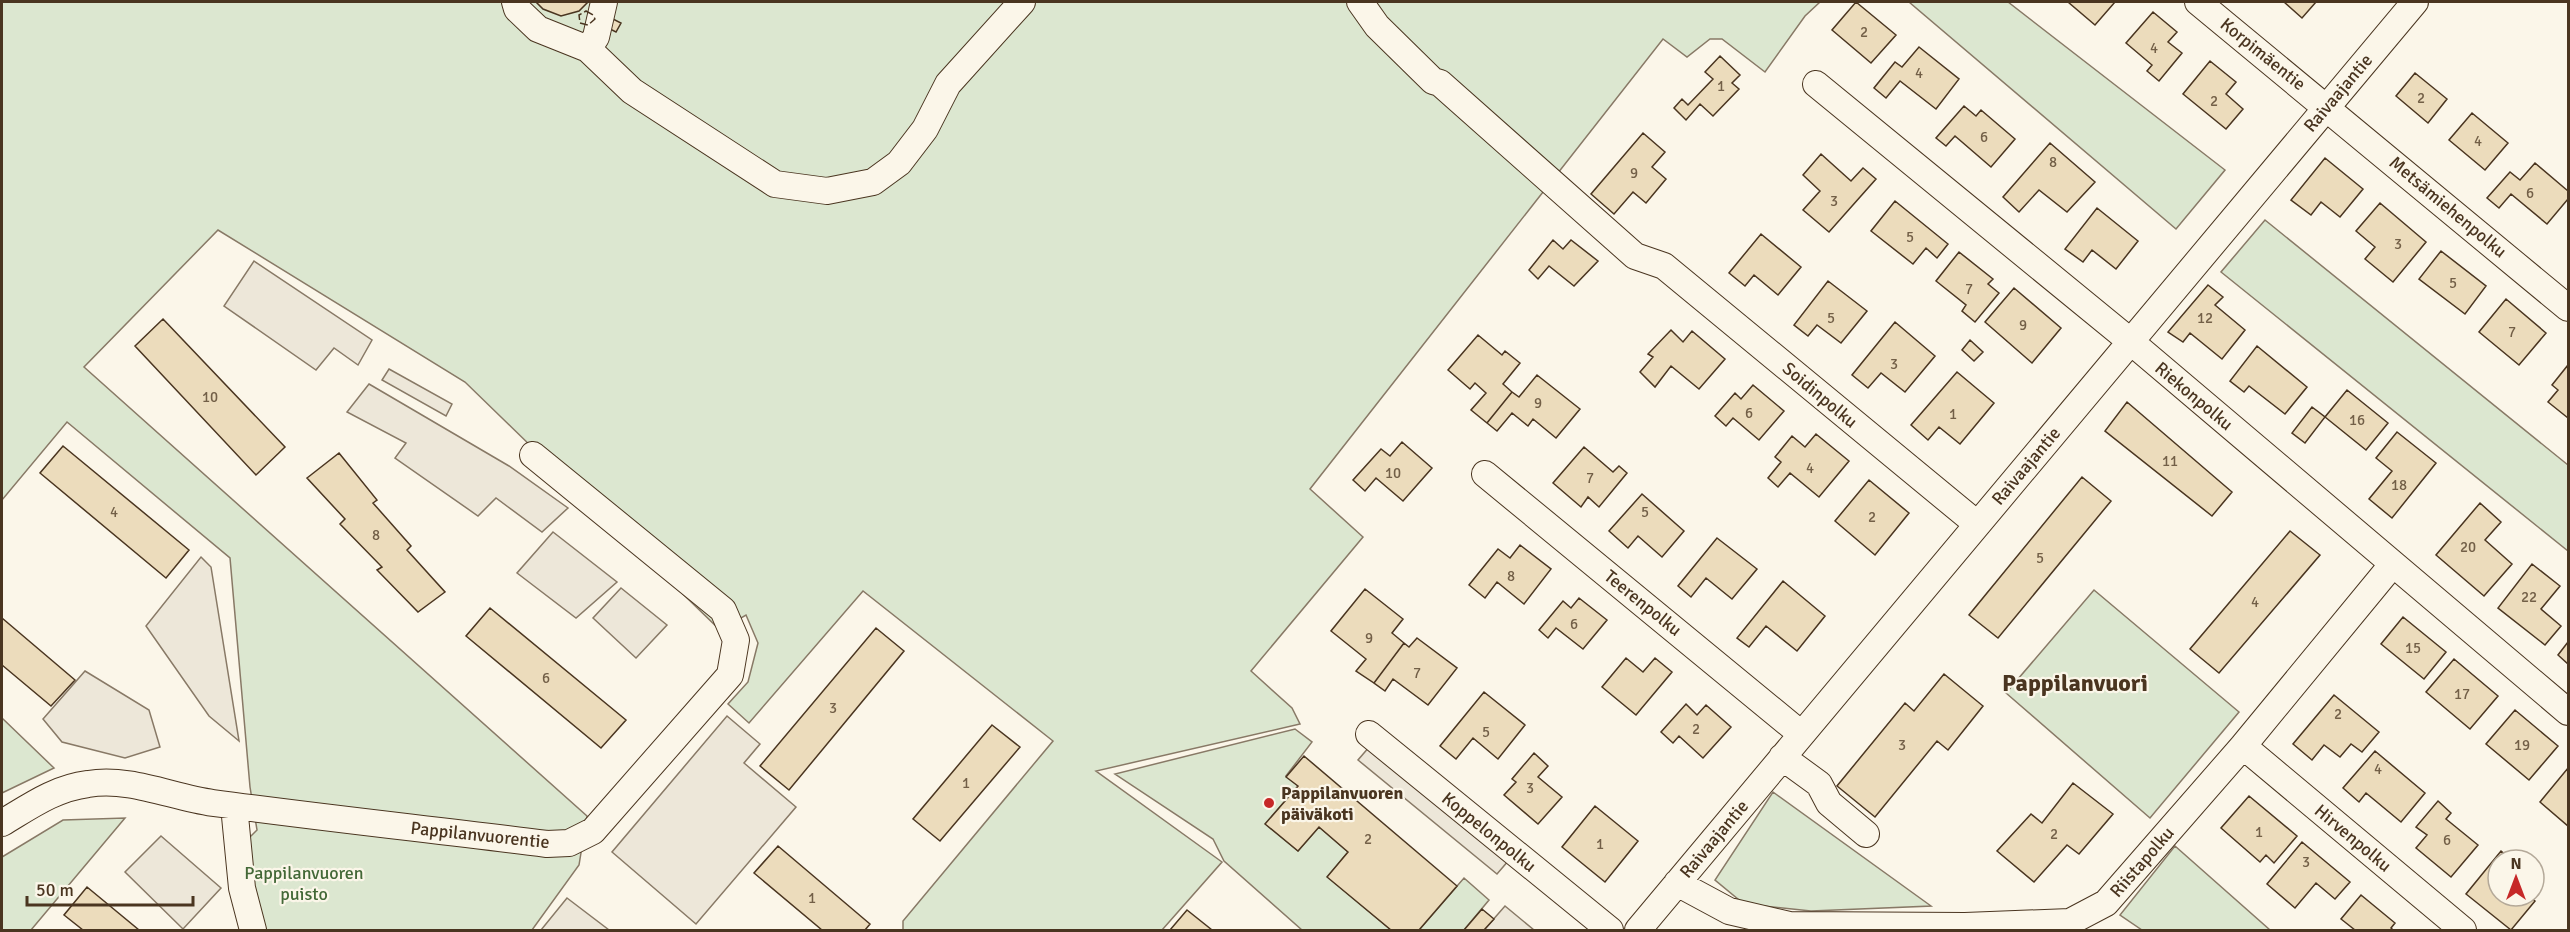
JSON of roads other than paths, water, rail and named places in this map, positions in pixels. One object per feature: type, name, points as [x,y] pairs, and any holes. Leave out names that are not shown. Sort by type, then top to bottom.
[{"type":"street","points":[[514,2],[517,9],[538,29],[588,49],[632,91],[775,184],[827,191],[873,182],[899,163],[925,129],[948,84],[1022,2]]},
{"type":"street","points":[[588,49],[596,38],[604,2]]},
{"type":"street","name":"Soidinpolku","points":[[1360,2],[1377,26],[1433,81],[1440,83],[1635,256],[1664,266],[1977,524]]},
{"type":"street","name":"Korpimäentie","points":[[2198,2],[2327,107]]},
{"type":"street","name":"Raivaajantie","points":[[1638,930],[1800,733],[2415,2]]},
{"type":"street","name":"Riekonpolku","points":[[1816,84],[2130,341],[2568,712]]},
{"type":"street","name":"Metsämiehenpolku","points":[[2327,107],[2568,308]]},
{"type":"street","name":"Pappilanvuorentie","points":[[2,823],[51,794],[89,783],[107,782],[138,786],[234,806],[547,844],[569,843],[593,831],[730,675],[736,640],[723,610],[533,455]]},
{"type":"street","name":"Teerenpolku","points":[[1485,474],[1800,733]]},
{"type":"street","name":"Riistapolku","points":[[1677,883],[1729,911],[1789,925],[1965,928],[2070,922],[2106,903],[2242,746],[2392,565]]},
{"type":"street","name":"Koppelonpolku","points":[[1369,734],[1610,930]]},
{"type":"street","name":"Hirvenpolku","points":[[2242,746],[2463,930]]},
{"type":"street","points":[[1782,757],[1819,784],[1829,802],[1866,834]]},
{"type":"street","points":[[234,806],[242,888],[253,930]]},
{"type":"place","name":"Pappilanvuoren päiväkoti","points":[[1269,803]]},
{"type":"district","name":"Pappilanvuori","points":[[2075,683]]},
{"type":"park label","name":"Pappilanvuoren puisto","points":[[304,883]]}]
